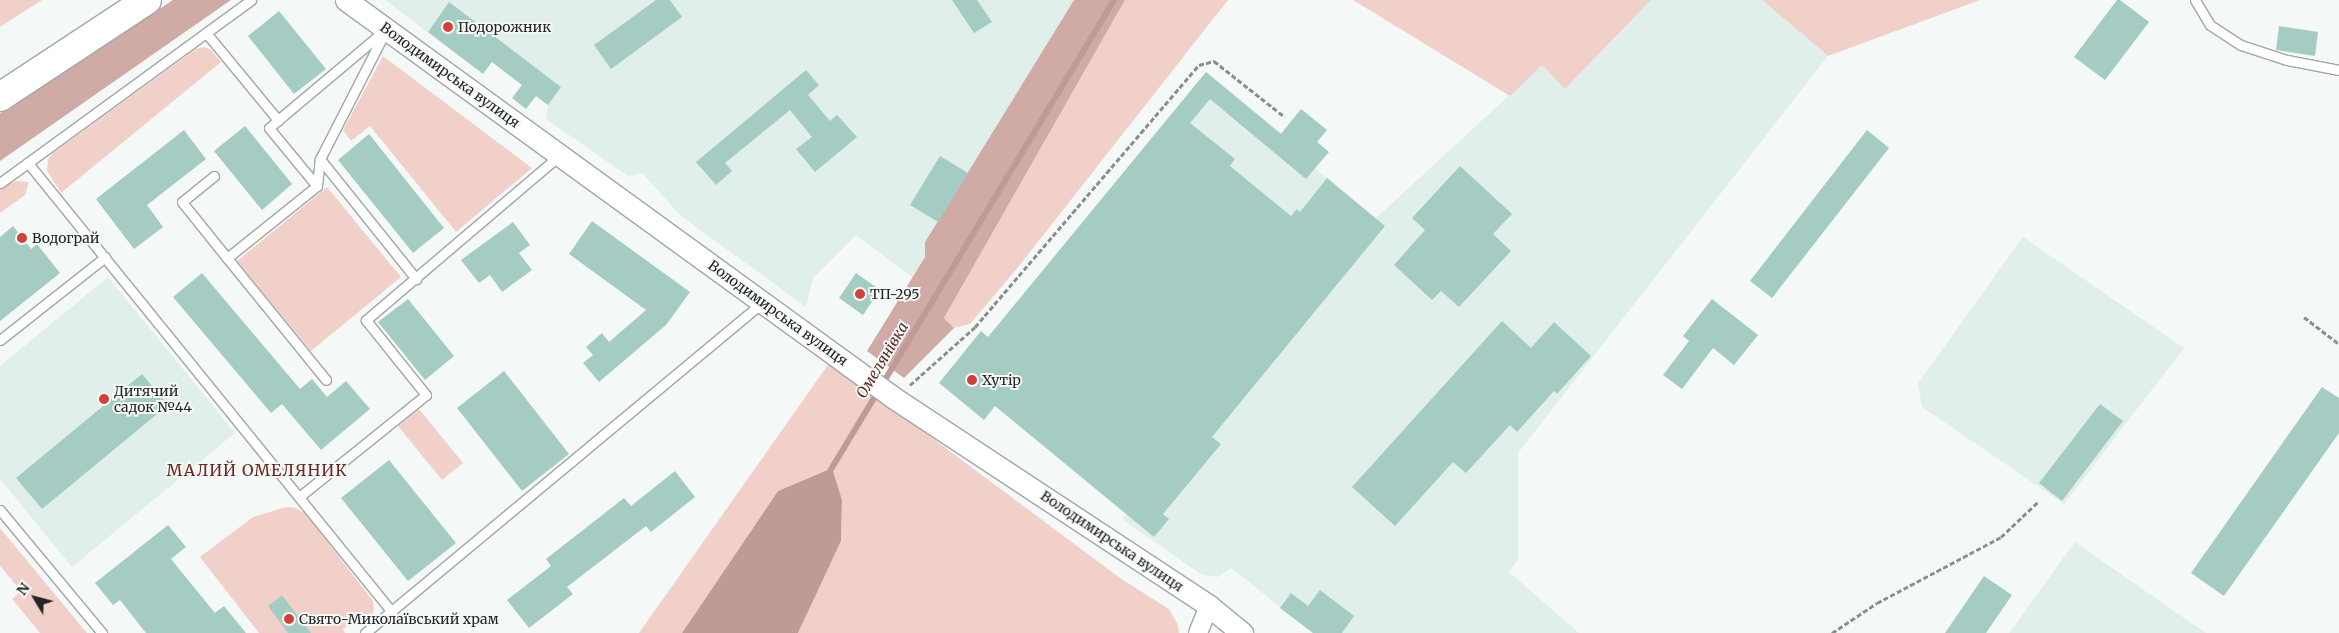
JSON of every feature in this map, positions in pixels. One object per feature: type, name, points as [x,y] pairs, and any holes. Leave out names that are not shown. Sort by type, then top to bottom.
[{"type":"main road","points":[[0,98],[147,0]]},
{"type":"street","name":"Володимирська вулиця","points":[[346,0],[850,364],[890,395],[1209,606],[1242,633]]},
{"type":"street","points":[[1198,633],[1209,606]]},
{"type":"lane","points":[[0,183],[207,34],[251,0]]},
{"type":"lane","points":[[2195,0],[2210,25],[2241,45],[2287,60],[2339,70]]},
{"type":"lane","points":[[316,186],[268,128],[386,29]]},
{"type":"lane","points":[[228,258],[316,186],[320,159],[386,29]]},
{"type":"lane","points":[[207,34],[278,120]]},
{"type":"lane","points":[[299,497],[426,395],[366,320],[416,280],[560,155]]},
{"type":"lane","points":[[320,159],[416,280]]},
{"type":"lane","points":[[28,164],[392,612]]},
{"type":"lane","points":[[214,176],[182,202],[326,380]]},
{"type":"lane","points":[[0,340],[105,257]]},
{"type":"lane","points":[[365,633],[763,302]]},
{"type":"lane","points":[[0,510],[102,633]]},
{"type":"path","points":[[890,395],[975,327],[1199,65],[1214,61],[1285,117]]},
{"type":"path","points":[[2304,316],[2339,344]]},
{"type":"path","points":[[1832,633],[1877,603],[2001,537],[2039,501]]},
{"type":"shaded area","points":[[0,0],[42,0],[0,27]]},
{"type":"shaded area","points":[[173,0],[231,0],[0,161],[0,113]]},
{"type":"shaded area","points":[[385,0],[1074,0],[925,242],[925,257],[912,277],[856,235],[813,278],[806,307],[681,216],[642,173],[628,176],[546,119],[548,105],[476,50],[467,62]]},
{"type":"shaded area","points":[[1074,0],[1125,0],[944,318],[954,328],[904,378],[867,351],[925,257],[925,242]]},
{"type":"shaded area","points":[[1125,0],[1228,0],[1019,266],[970,324],[954,328],[944,318]]},
{"type":"shaded area","points":[[1353,0],[1651,0],[1565,89],[1542,65],[1510,96]]},
{"type":"shaded area","points":[[1651,0],[1762,0],[1828,56],[1518,453],[1518,560],[1509,572],[1579,633],[1313,633],[1231,568],[1218,577],[1202,575],[1123,520],[1126,514],[995,406],[1007,392],[988,337],[1206,72],[1281,133],[1301,109],[1327,130],[1317,142],[1329,152],[1315,168],[1376,218],[1542,65],[1565,89]]},
{"type":"shaded area","points":[[1762,0],[1980,0],[1828,56]]},
{"type":"shaded area","points":[[204,47],[211,50],[221,62],[61,193],[47,171],[48,160],[53,153],[196,49]]},
{"type":"shaded area","points":[[383,56],[532,168],[456,232],[370,126],[351,141],[343,130]]},
{"type":"shaded area","points":[[16,181],[29,182],[25,195],[0,213],[0,189]]},
{"type":"shaded area","points":[[327,187],[401,277],[311,351],[237,261]]},
{"type":"shaded area","points":[[2023,237],[2184,348],[2064,504],[1922,407],[1918,383]]},
{"type":"shaded area","name":"Дитячий садок №44","points":[[108,277],[235,433],[72,567],[0,479],[0,366]]},
{"type":"shaded area","points":[[830,362],[1120,578],[1169,609],[1178,625],[1179,633],[798,633],[841,541],[842,500],[831,468],[778,491],[682,633],[639,633]]},
{"type":"shaded area","points":[[419,409],[463,463],[442,480],[398,426]]},
{"type":"shaded area","points":[[832,468],[842,500],[841,541],[798,633],[682,633],[778,491]]},
{"type":"shaded area","points":[[286,507],[296,508],[306,514],[373,601],[374,609],[372,615],[364,623],[359,617],[343,629],[345,633],[259,633],[200,557],[253,517]]},
{"type":"shaded area","points":[[0,528],[87,633],[40,633],[12,599],[21,591],[0,566]]},
{"type":"shaded area","points":[[2075,542],[2187,620],[2206,633],[2009,633]]},
{"type":"building","points":[[656,0],[670,0],[682,17],[611,69],[594,45]]},
{"type":"building","points":[[952,0],[977,0],[992,22],[974,33]]},
{"type":"building","points":[[2117,0],[2120,0],[2149,22],[2105,80],[2074,57]]},
{"type":"building","points":[[449,2],[561,87],[548,105],[536,96],[526,109],[512,98],[522,85],[492,62],[483,74],[428,32]]},
{"type":"building","points":[[279,11],[326,69],[294,94],[248,36]]},
{"type":"building","points":[[2279,26],[2318,32],[2315,56],[2276,50]]},
{"type":"building","points":[[806,70],[819,85],[808,95],[830,121],[837,115],[857,137],[815,172],[796,149],[812,137],[790,110],[725,163],[732,171],[716,185],[696,162]]},
{"type":"building","points":[[1206,72],[1281,134],[1301,109],[1327,130],[1317,142],[1329,152],[1306,179],[1210,99],[1190,123],[1235,159],[1230,166],[1291,216],[1297,209],[1300,212],[1327,178],[1385,226],[1212,437],[1221,444],[1163,514],[1169,519],[1154,537],[995,406],[984,420],[939,383],[981,331],[988,337]]},
{"type":"building","points":[[245,126],[292,184],[262,210],[214,151]]},
{"type":"building","points":[[184,130],[206,159],[147,205],[163,227],[134,249],[96,199]]},
{"type":"building","points":[[1867,130],[1889,148],[1772,298],[1750,281]]},
{"type":"building","points":[[369,134],[444,228],[413,253],[338,160]]},
{"type":"building","points":[[940,156],[968,173],[938,222],[910,205]]},
{"type":"building","points":[[1460,166],[1512,214],[1493,234],[1511,251],[1459,307],[1441,291],[1432,300],[1394,265],[1425,230],[1412,218]]},
{"type":"building","points":[[592,221],[690,292],[666,325],[599,382],[583,363],[593,355],[586,347],[602,333],[609,342],[646,310],[569,254]]},
{"type":"building","points":[[513,222],[530,245],[519,253],[532,270],[502,292],[490,275],[479,283],[461,260]]},
{"type":"building","points":[[13,226],[31,249],[37,244],[60,273],[0,321],[0,237]]},
{"type":"building","points":[[202,273],[300,389],[312,379],[327,397],[346,381],[370,409],[321,450],[282,404],[271,413],[173,297]]},
{"type":"building","name":"ТП-295","points":[[856,273],[880,290],[863,315],[839,298]]},
{"type":"building","points":[[408,299],[454,356],[425,380],[378,322]]},
{"type":"building","points":[[1712,299],[1758,335],[1734,365],[1713,348],[1682,389],[1663,375],[1689,341],[1683,336]]},
{"type":"building","points":[[1502,321],[1531,348],[1554,322],[1591,356],[1557,394],[1554,391],[1517,432],[1510,425],[1466,473],[1453,462],[1395,526],[1352,487]]},
{"type":"building","points":[[504,371],[569,454],[522,491],[457,408]]},
{"type":"building","points":[[142,374],[168,405],[42,509],[16,478]]},
{"type":"building","points":[[2322,387],[2339,398],[2339,433],[2224,596],[2191,573]]},
{"type":"building","points":[[2100,404],[2123,421],[2062,501],[2039,483]]},
{"type":"building","points":[[389,460],[456,543],[408,581],[341,498]]},
{"type":"building","points":[[675,471],[695,497],[651,532],[646,526],[567,587],[573,594],[529,628],[507,600],[551,566],[546,559],[624,498],[631,506]]},
{"type":"building","points":[[168,525],[186,547],[171,559],[215,613],[224,606],[246,633],[146,633],[120,600],[113,605],[95,583]]},
{"type":"building","points":[[1984,576],[2012,595],[1986,633],[1945,633]]},
{"type":"building","points":[[1320,590],[1354,616],[1342,633],[1313,633],[1280,608],[1291,593],[1308,606]]},
{"type":"building","name":"Свято-Миколаївський храм","points":[[282,595],[311,633],[288,633],[268,606]]},
{"type":"waterway","name":"Омелянівка","points":[[827,476],[1114,0]]},
{"type":"place","name":"Подорожник","points":[[448,27]]},
{"type":"place","name":"Водограй","points":[[22,238]]},
{"type":"place","name":"ТП-295","points":[[860,294]]},
{"type":"place","name":"Хутір","points":[[972,380]]},
{"type":"place","name":"Дитячий садок №44","points":[[104,399]]},
{"type":"place","name":"Свято-Миколаївський храм","points":[[289,619]]},
{"type":"district","name":"МАЛИЙ ОМЕЛЯНИК","points":[[257,470]]}]
